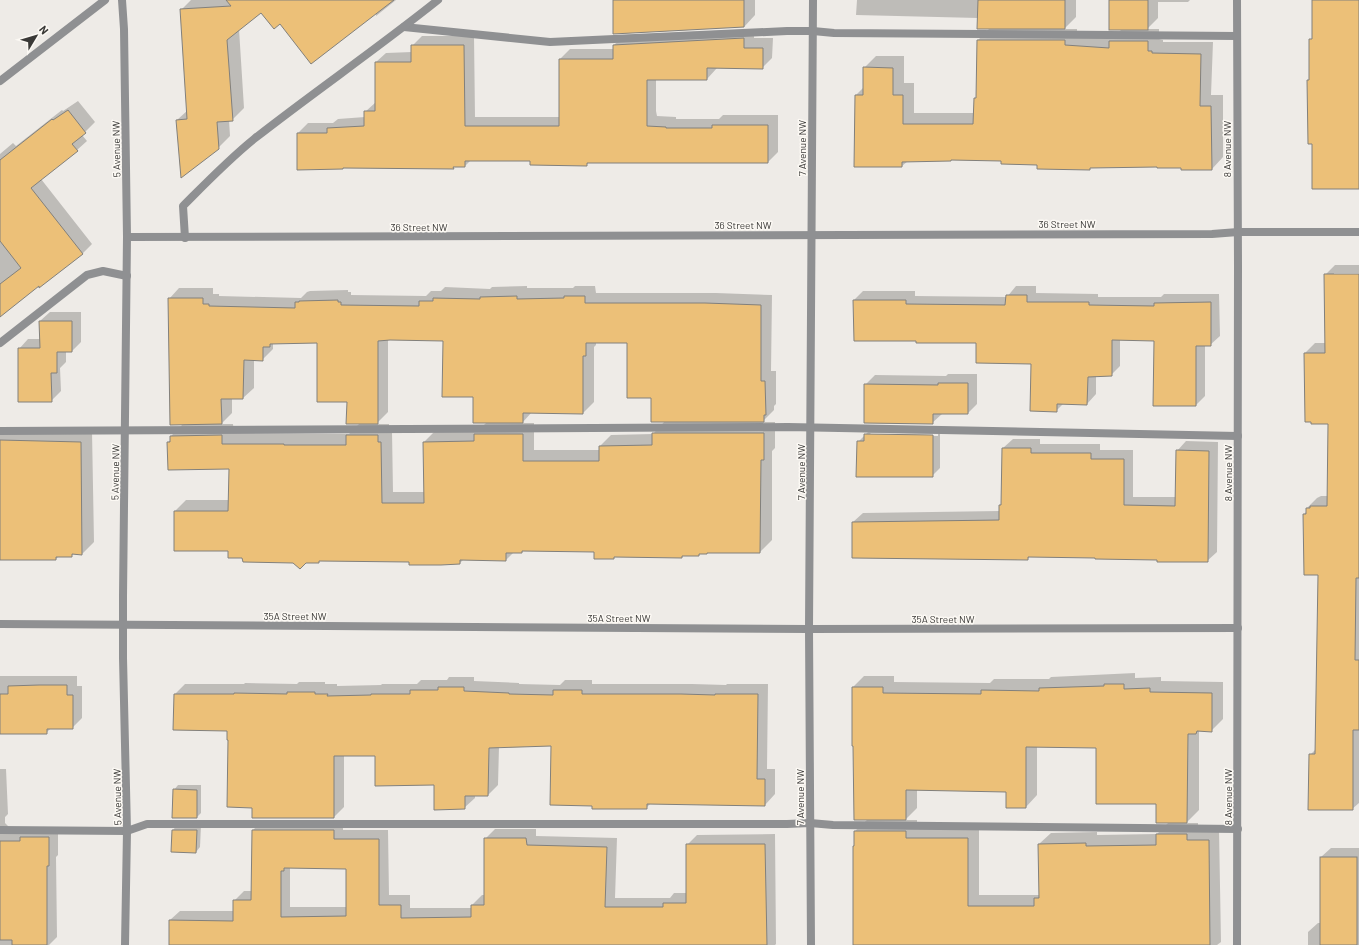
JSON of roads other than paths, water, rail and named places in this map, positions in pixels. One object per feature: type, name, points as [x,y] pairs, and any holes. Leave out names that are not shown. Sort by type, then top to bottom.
[{"type":"street","points":[[0,82],[105,0]]},
{"type":"street","name":"5 Avenue NW","points":[[122,0],[124,29],[127,237],[123,625],[128,831],[125,945]]},
{"type":"street","points":[[185,238],[183,206],[216,173],[253,140],[438,0]]},
{"type":"street","name":"7 Avenue NW","points":[[811,945],[809,629],[813,0]]},
{"type":"street","name":"8 Avenue NW","points":[[1237,0],[1237,945]]},
{"type":"street","points":[[404,27],[550,42],[813,30],[834,33],[1237,36]]},
{"type":"street","name":"36 Street NW","points":[[127,237],[1212,234],[1238,232],[1359,232]]},
{"type":"street","points":[[0,343],[87,275],[103,271],[127,276]]},
{"type":"street","points":[[0,431],[102,432],[126,430],[811,428],[1238,436]]},
{"type":"street","name":"35A Street NW","points":[[0,624],[809,629],[1238,628]]},
{"type":"street","points":[[0,830],[128,831],[147,824],[810,823],[833,825],[1238,829]]}]
